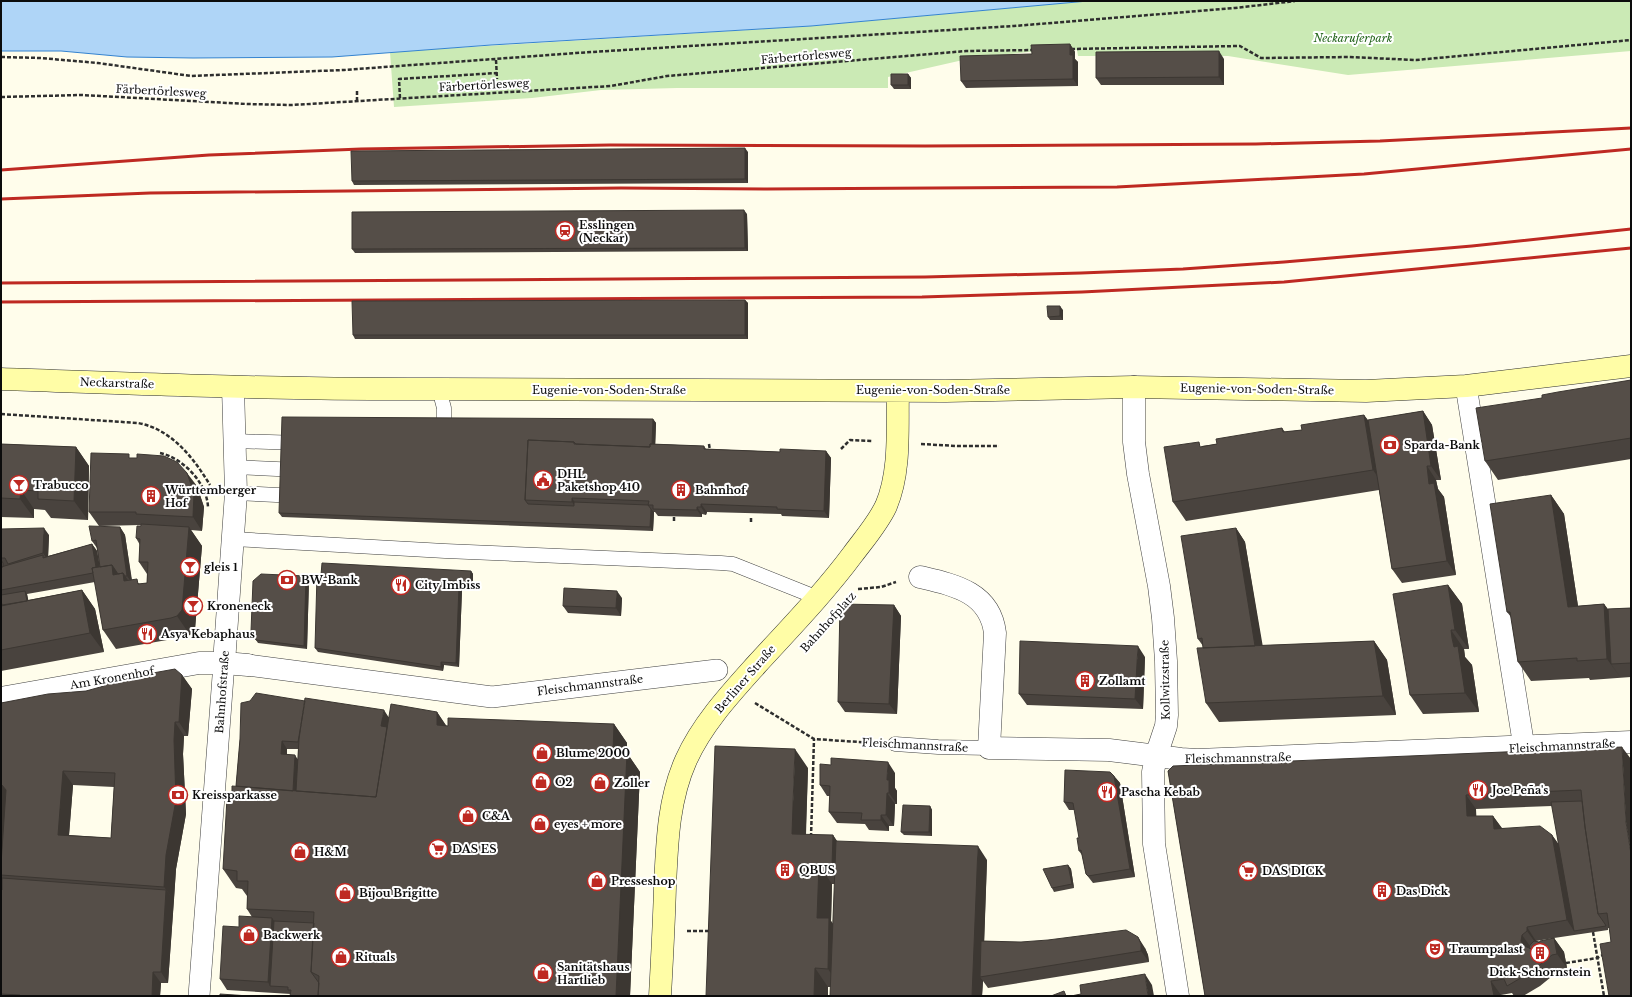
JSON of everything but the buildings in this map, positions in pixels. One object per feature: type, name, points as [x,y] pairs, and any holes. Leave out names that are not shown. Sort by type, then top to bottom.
[{"type":"main road","name":"Eugenie-von-Soden-Straße","points":[[233,387],[358,390],[946,391],[1134,387],[1366,391],[1466,386],[1631,366]]},
{"type":"main road","name":"Neckarstraße","points":[[1,379],[233,387]]},
{"type":"main road","name":"Berliner Straße","points":[[660,996],[668,836],[672,803],[678,777],[686,758],[713,716],[736,687],[818,598],[876,523],[886,506],[893,485],[895,466],[898,391]]},
{"type":"street","points":[[1466,386],[1524,747]]},
{"type":"street","name":"Bahnhofstraße","points":[[199,996],[236,493],[233,387]]},
{"type":"street","name":"Kollwitzstraße","points":[[1134,387],[1134,442],[1138,474],[1159,586],[1166,661],[1166,726],[1156,756],[1153,772],[1154,844],[1178,996]]},
{"type":"street","points":[[920,577],[947,584],[968,592],[982,603],[991,617],[995,633],[989,748]]},
{"type":"street","name":"Am Kronenhof","points":[[1,698],[199,663],[224,663]]},
{"type":"street","name":"Fleischmannstraße","points":[[224,663],[492,697],[717,670]]},
{"type":"street","name":"Fleischmannstraße","points":[[989,748],[1109,750],[1198,760],[1631,742]]},
{"type":"lane","points":[[439,389],[444,408],[439,446]]},
{"type":"lane","points":[[234,441],[313,443]]},
{"type":"lane","points":[[236,467],[313,470]]},
{"type":"lane","points":[[236,493],[312,497]]},
{"type":"lane","points":[[233,539],[445,551],[733,564],[818,598]]},
{"type":"lane","name":"Fleischmannstraße","points":[[894,744],[989,748]]},
{"type":"path","points":[[1,57],[40,58],[98,63],[191,76],[344,70],[576,53],[1014,26],[1235,8],[1295,1]]},
{"type":"path","points":[[1068,49],[1240,46],[1261,58],[1349,57],[1416,60],[1631,40]]},
{"type":"path","name":"Färbertörlesweg","points":[[1,97],[89,95],[271,105],[611,86],[667,76],[966,51],[1037,50]]},
{"type":"path","points":[[496,60],[497,79]]},
{"type":"path","points":[[400,98],[399,79],[497,74]]},
{"type":"path","points":[[357,91],[357,101]]},
{"type":"path","points":[[1,414],[138,423],[155,427],[178,444],[191,458],[202,471],[212,489]]},
{"type":"path","points":[[710,444],[709,451],[716,451]]},
{"type":"path","points":[[160,453],[174,458],[185,466],[206,495],[208,510]]},
{"type":"path","points":[[674,516],[674,521]]},
{"type":"path","points":[[751,518],[751,523]]},
{"type":"path","name":"Bahnhofplatz","points":[[853,591],[857,589],[881,587],[920,577]]},
{"type":"path","name":"Fleischmannstraße","points":[[736,687],[756,704],[814,739],[894,744]]},
{"type":"path","points":[[756,704],[761,698]]},
{"type":"path","points":[[811,837],[814,739]]},
{"type":"path","points":[[1593,932],[1604,996]]},
{"type":"path","points":[[1566,963],[1597,958],[1609,953]]},
{"type":"green space","name":"Neckaruferpark","points":[[1088,1],[1631,1],[1631,51],[1348,75],[1228,56],[1078,56],[1077,50],[1036,51],[963,60],[888,77],[888,88],[677,88],[601,90],[532,98],[394,107],[390,52],[811,26]]},
{"type":"water","points":[[1,1],[1088,1],[811,26],[491,45],[332,57],[193,58],[127,57],[61,51],[1,51]]},
{"type":"railway","points":[[1,170],[209,155],[361,149],[610,145],[925,146],[1256,144],[1380,141],[1631,128]]},
{"type":"railway","points":[[1,199],[150,193],[621,188],[767,189],[1117,187],[1364,174],[1631,149]]},
{"type":"railway","points":[[1,283],[925,277],[1081,273],[1183,269],[1284,262],[1472,246],[1631,229]]},
{"type":"railway","points":[[1,302],[922,297],[1082,292],[1284,282],[1631,248]]},
{"type":"place","name":"Esslingen (Neckar)","points":[[565,231]]},
{"type":"place","name":"Sparda-Bank","points":[[1390,445]]},
{"type":"place","name":"DHL Paketshop 410","points":[[543,480]]},
{"type":"place","name":"Trabucco","points":[[19,485]]},
{"type":"place","name":"Bahnhof","points":[[681,490]]},
{"type":"place","name":"Württemberger Hof","points":[[151,496]]},
{"type":"place","name":"gleis 1","points":[[190,567]]},
{"type":"place","name":"BW-Bank","points":[[287,580]]},
{"type":"place","name":"City Imbiss","points":[[401,585]]},
{"type":"place","name":"Kroneneck","points":[[193,606]]},
{"type":"place","name":"Asya Kebaphaus","points":[[147,634]]},
{"type":"place","name":"Zollamt","points":[[1085,681]]},
{"type":"place","name":"Blume 2000","points":[[542,753]]},
{"type":"place","name":"O2","points":[[541,782]]},
{"type":"place","name":"Zoller","points":[[600,783]]},
{"type":"place","name":"Joe Peña's","points":[[1478,790]]},
{"type":"place","name":"Pascha Kebab","points":[[1107,792]]},
{"type":"place","name":"Kreissparkasse","points":[[178,795]]},
{"type":"place","name":"C&A","points":[[468,816]]},
{"type":"place","name":"eyes + more","points":[[540,824]]},
{"type":"place","name":"DAS ES","points":[[438,849]]},
{"type":"place","name":"H&M","points":[[300,852]]},
{"type":"place","name":"QBUS","points":[[785,870]]},
{"type":"place","name":"DAS DICK","points":[[1248,871]]},
{"type":"place","name":"Presseshop","points":[[597,881]]},
{"type":"place","name":"Das Dick","points":[[1382,891]]},
{"type":"place","name":"Bijou Brigitte","points":[[345,893]]},
{"type":"place","name":"Backwerk","points":[[249,935]]},
{"type":"place","name":"Traumpalast","points":[[1435,949]]},
{"type":"place","name":"Dick-Schornstein","points":[[1540,953]]},
{"type":"place","name":"Rituals","points":[[341,957]]},
{"type":"place","name":"Sanitätshaus Hartlieb","points":[[543,973]]}]
